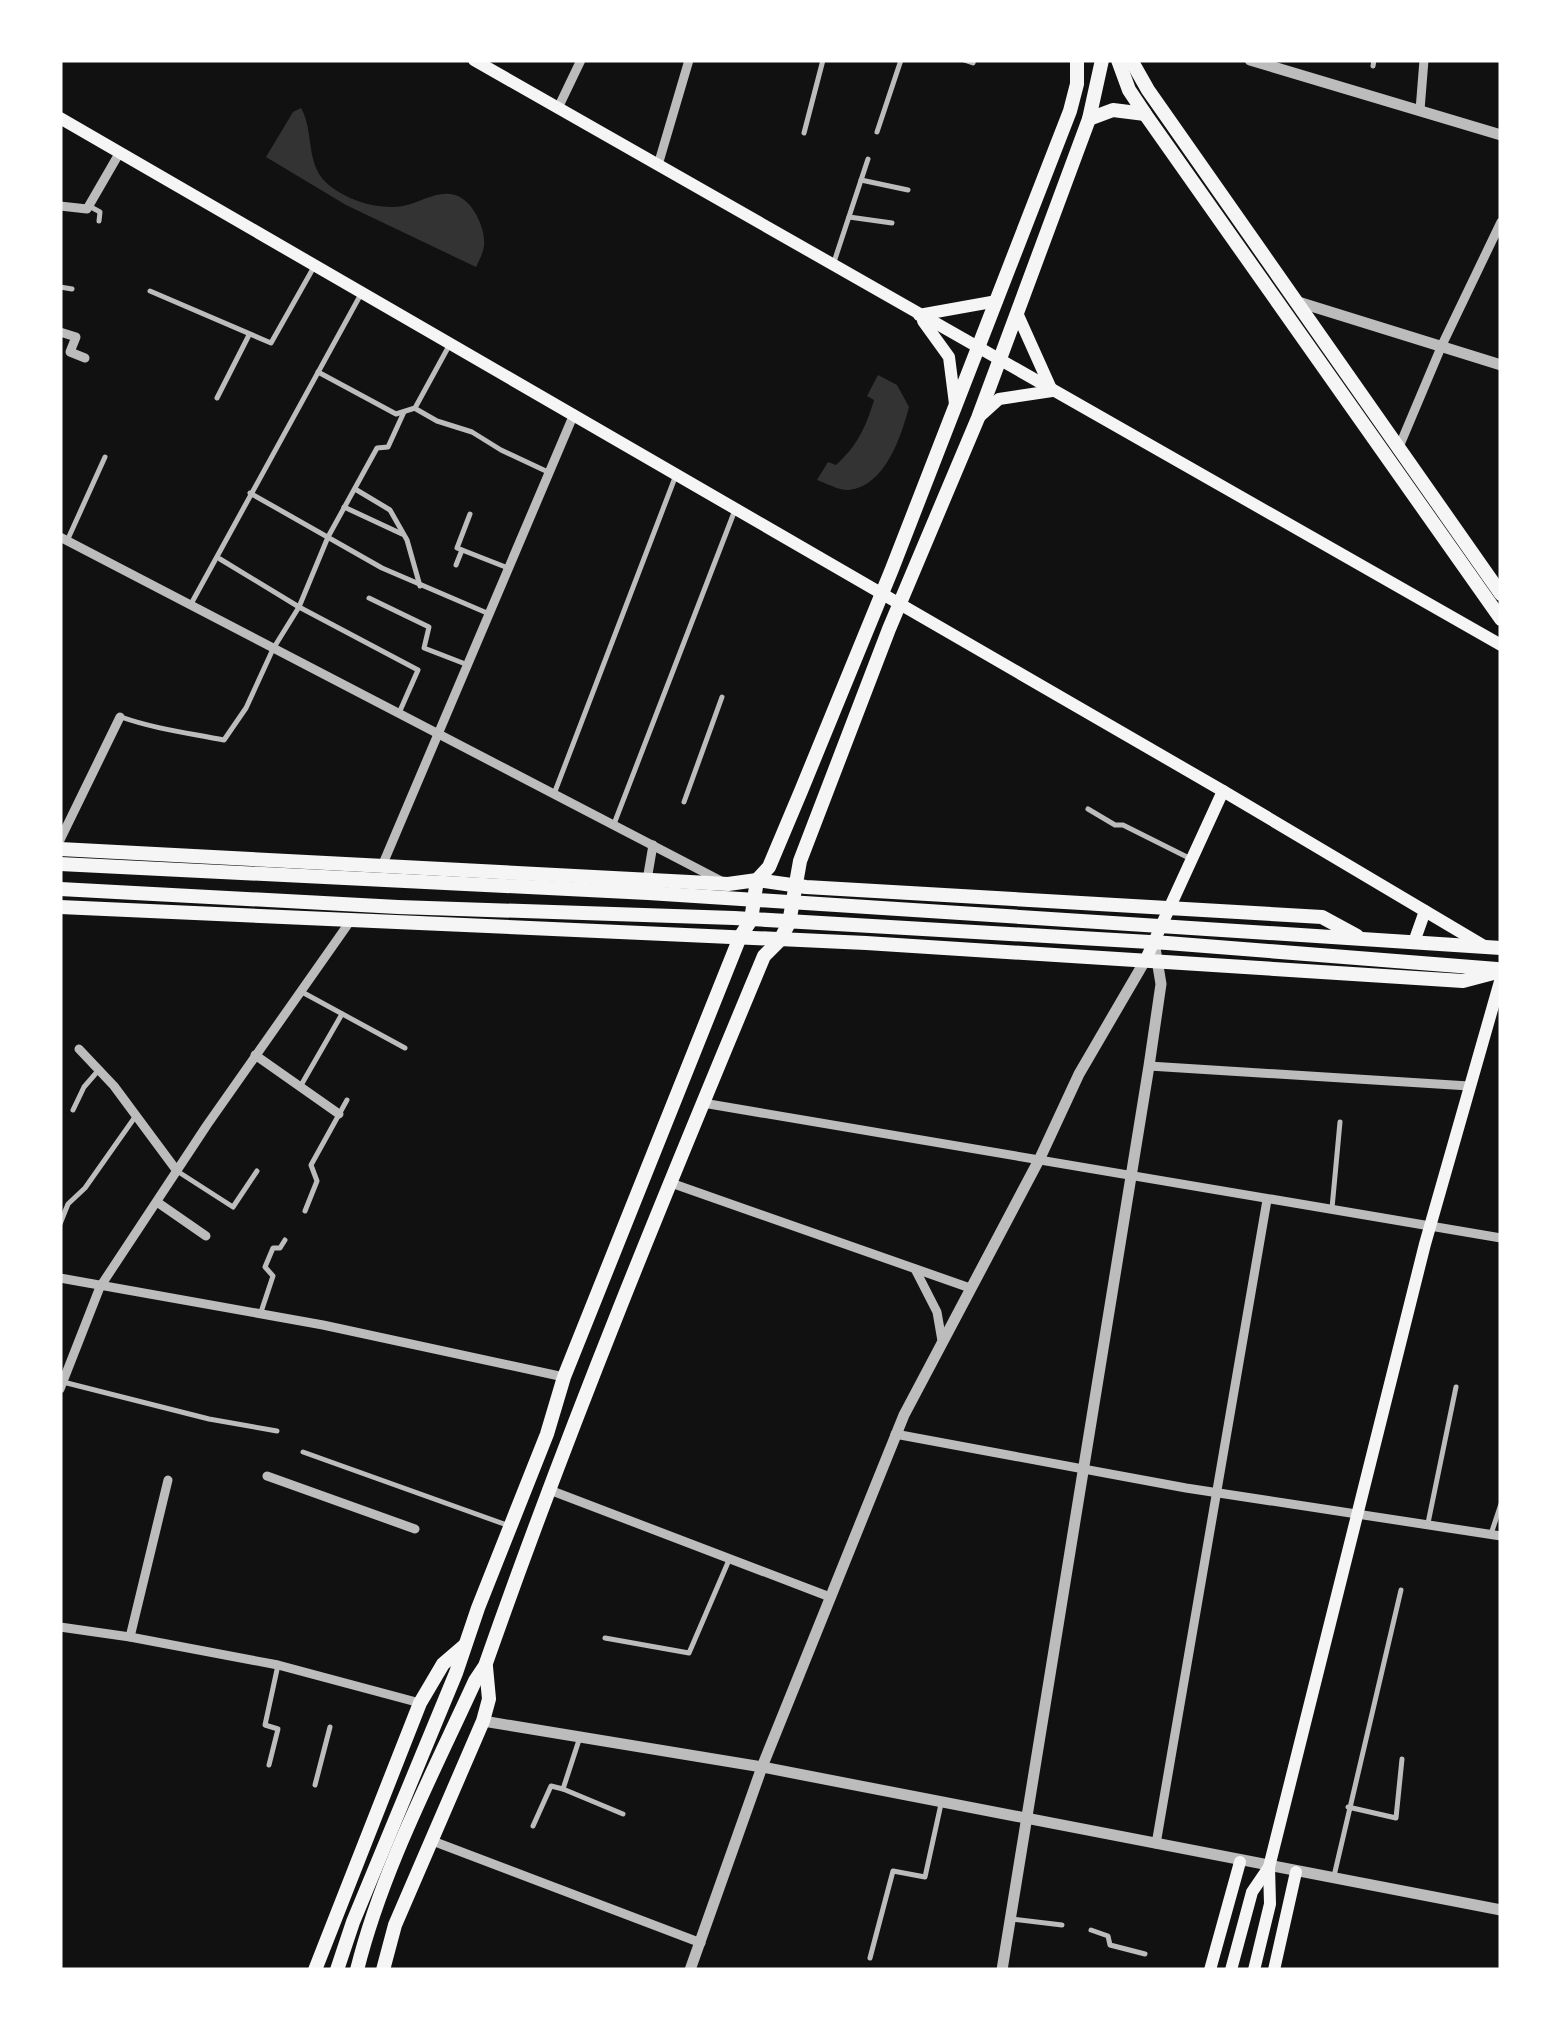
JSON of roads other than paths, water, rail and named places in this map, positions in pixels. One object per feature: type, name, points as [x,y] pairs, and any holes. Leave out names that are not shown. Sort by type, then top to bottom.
[{"type":"main road","points":[[474,60],[1501,645]]},
{"type":"main road","points":[[337,1970],[353,1922],[456,1674],[547,1434],[564,1377],[740,937],[751,920],[757,880],[769,868],[997,301],[1070,111],[1077,84],[1077,60]]},
{"type":"main road","points":[[356,1970],[395,1860],[475,1682],[486,1666],[547,1489],[703,1103],[764,956],[780,940],[789,923],[800,860],[1000,361],[1089,118],[1102,60]]},
{"type":"main road","points":[[1118,60],[1129,90],[1145,114],[1392,454],[1501,594]]},
{"type":"main road","points":[[1131,60],[1296,302],[1501,619]]},
{"type":"main road","points":[[1089,118],[1114,110],[1145,114]]},
{"type":"main road","points":[[60,118],[1493,948]]},
{"type":"main road","points":[[918,315],[997,301]]},
{"type":"main road","points":[[1018,312],[1052,391]]},
{"type":"main road","points":[[918,315],[950,357],[955,404]]},
{"type":"main road","points":[[978,418],[1000,400],[1052,391]]},
{"type":"main road","points":[[1152,959],[1154,942],[1223,791]]},
{"type":"main road","points":[[60,849],[204,864]]},
{"type":"main road","points":[[800,860],[823,888]]},
{"type":"main road","points":[[60,864],[307,869],[648,887],[793,902],[939,895],[1065,901],[1322,917],[1362,938]]},
{"type":"main road","points":[[351,920],[378,873]]},
{"type":"main road","points":[[648,887],[757,880],[823,888],[939,911],[1493,948]]},
{"type":"main road","points":[[60,889],[203,897],[351,920],[627,915],[751,920],[1154,942],[1501,973]]},
{"type":"main road","points":[[136,894],[136,910]]},
{"type":"main road","points":[[939,895],[939,911]]},
{"type":"main road","points":[[202,913],[203,897]]},
{"type":"main road","points":[[1064,918],[1065,901]]},
{"type":"main road","points":[[60,906],[202,913],[360,905],[628,932],[1152,959],[1462,981],[1501,973]]},
{"type":"main road","points":[[1414,942],[1425,911]]},
{"type":"main road","points":[[627,915],[628,932]]},
{"type":"main road","points":[[866,926],[866,943]]},
{"type":"main road","points":[[938,947],[939,930]]},
{"type":"main road","points":[[1064,937],[1064,954]]},
{"type":"main road","points":[[1232,1970],[1250,1899],[1268,1867],[1430,1226],[1501,973]]},
{"type":"main road","points":[[648,1172],[671,1183]]},
{"type":"main road","points":[[314,1967],[420,1703],[443,1664],[464,1646]]},
{"type":"main road","points":[[385,1967],[395,1924],[483,1721],[489,1699],[486,1666]]},
{"type":"main road","points":[[1210,1970],[1240,1862]]},
{"type":"main road","points":[[1254,1970],[1270,1904],[1268,1867]]},
{"type":"main road","points":[[1274,1970],[1296,1872]]},
{"type":"main road","points":[[339,1904],[395,1924]]},
{"type":"street","points":[[558,108],[581,60]]},
{"type":"street","points":[[658,165],[688,60]]},
{"type":"street","points":[[1250,60],[1501,135]]},
{"type":"street","points":[[1420,110],[1424,60]]},
{"type":"street","points":[[60,206],[89,206],[120,152]]},
{"type":"street","points":[[1392,454],[1501,222]]},
{"type":"street","points":[[1296,302],[1501,366]]},
{"type":"street","points":[[60,332],[76,337],[70,352],[85,358]]},
{"type":"street","points":[[378,873],[574,414]]},
{"type":"street","points":[[64,539],[728,884]]},
{"type":"street","points":[[60,840],[120,717]]},
{"type":"street","points":[[648,887],[654,845]]},
{"type":"street","points":[[61,1386],[100,1287],[351,920]]},
{"type":"street","points":[[1002,1970],[1161,984],[1152,959]]},
{"type":"street","points":[[690,1970],[762,1767],[895,1434],[1040,1158],[1079,1074],[1152,959]]},
{"type":"street","points":[[80,1050],[114,1086],[178,1171]]},
{"type":"street","points":[[255,1056],[340,1114]]},
{"type":"street","points":[[1148,1066],[1469,1086]]},
{"type":"street","points":[[703,1103],[1501,1238]]},
{"type":"street","points":[[671,1183],[970,1288]]},
{"type":"street","points":[[1156,1844],[1267,1200]]},
{"type":"street","points":[[157,1202],[206,1236]]},
{"type":"street","points":[[915,1269],[937,1312],[942,1343]]},
{"type":"street","points":[[60,1278],[323,1325],[564,1377]]},
{"type":"street","points":[[895,1434],[1356,1516],[1496,1536]]},
{"type":"street","points":[[267,1476],[415,1529]]},
{"type":"street","points":[[130,1636],[168,1480]]},
{"type":"street","points":[[547,1489],[830,1597]]},
{"type":"street","points":[[60,1629],[130,1636],[278,1665],[420,1703]]},
{"type":"street","points":[[483,1721],[762,1767],[1501,1910]]},
{"type":"street","points":[[430,1840],[701,1943]]},
{"type":"lane","points":[[804,133],[823,60]]},
{"type":"lane","points":[[877,132],[901,60]]},
{"type":"lane","points":[[964,60],[974,60]]},
{"type":"lane","points":[[832,265],[868,158]]},
{"type":"lane","points":[[860,180],[908,190]]},
{"type":"lane","points":[[89,206],[100,212],[98,220]]},
{"type":"lane","points":[[848,217],[892,224]]},
{"type":"lane","points":[[150,291],[271,344],[315,264]]},
{"type":"lane","points":[[60,288],[72,289]]},
{"type":"lane","points":[[190,606],[362,292]]},
{"type":"lane","points":[[217,398],[248,335]]},
{"type":"lane","points":[[318,372],[396,414],[415,408],[451,342]]},
{"type":"lane","points":[[415,408],[437,422],[472,432],[548,472]]},
{"type":"lane","points":[[120,717],[158,730],[224,740],[246,708],[273,650],[299,607],[328,537],[377,448],[388,447],[404,412]]},
{"type":"lane","points":[[64,539],[105,457]]},
{"type":"lane","points":[[554,794],[676,473]]},
{"type":"lane","points":[[355,489],[390,510],[404,535],[420,586]]},
{"type":"lane","points":[[250,493],[420,586],[490,614]]},
{"type":"lane","points":[[344,508],[404,535]]},
{"type":"lane","points":[[614,824],[736,508]]},
{"type":"lane","points":[[470,514],[457,548],[508,568]]},
{"type":"lane","points":[[456,565],[462,550]]},
{"type":"lane","points":[[219,558],[299,607],[418,670],[398,715]]},
{"type":"lane","points":[[369,598],[429,628],[424,648],[468,665]]},
{"type":"lane","points":[[684,802],[722,697]]},
{"type":"lane","points":[[1088,809],[1192,860]]},
{"type":"lane","points":[[300,991],[405,1048]]},
{"type":"lane","points":[[300,1087],[342,1014]]},
{"type":"lane","points":[[73,1110],[84,1086],[98,1072]]},
{"type":"lane","points":[[305,1211],[317,1181],[311,1164],[348,1100]]},
{"type":"lane","points":[[60,1224],[68,1204],[85,1188],[135,1116]]},
{"type":"lane","points":[[1332,1211],[1340,1122]]},
{"type":"lane","points":[[178,1171],[233,1207],[257,1171]]},
{"type":"lane","points":[[260,1315],[274,1276],[265,1267],[273,1248],[280,1248],[285,1240]]},
{"type":"lane","points":[[61,1386],[277,1430]]},
{"type":"lane","points":[[1428,1526],[1456,1387]]},
{"type":"lane","points":[[303,1452],[509,1526]]},
{"type":"lane","points":[[1496,1536],[1501,1504]]},
{"type":"lane","points":[[605,1638],[689,1653],[729,1559]]},
{"type":"lane","points":[[1333,1879],[1401,1590]]},
{"type":"lane","points":[[270,1765],[278,1729],[265,1725],[278,1665]]},
{"type":"lane","points":[[315,1785],[330,1727]]},
{"type":"lane","points":[[563,1790],[580,1737]]},
{"type":"lane","points":[[1348,1806],[1396,1818],[1402,1759]]},
{"type":"lane","points":[[533,1826],[550,1786],[623,1814]]},
{"type":"lane","points":[[870,1958],[894,1872],[925,1877],[942,1802]]},
{"type":"lane","points":[[1010,1918],[1062,1925]]},
{"type":"lane","points":[[1091,1930],[1108,1936],[1110,1945],[1145,1954]]}]
